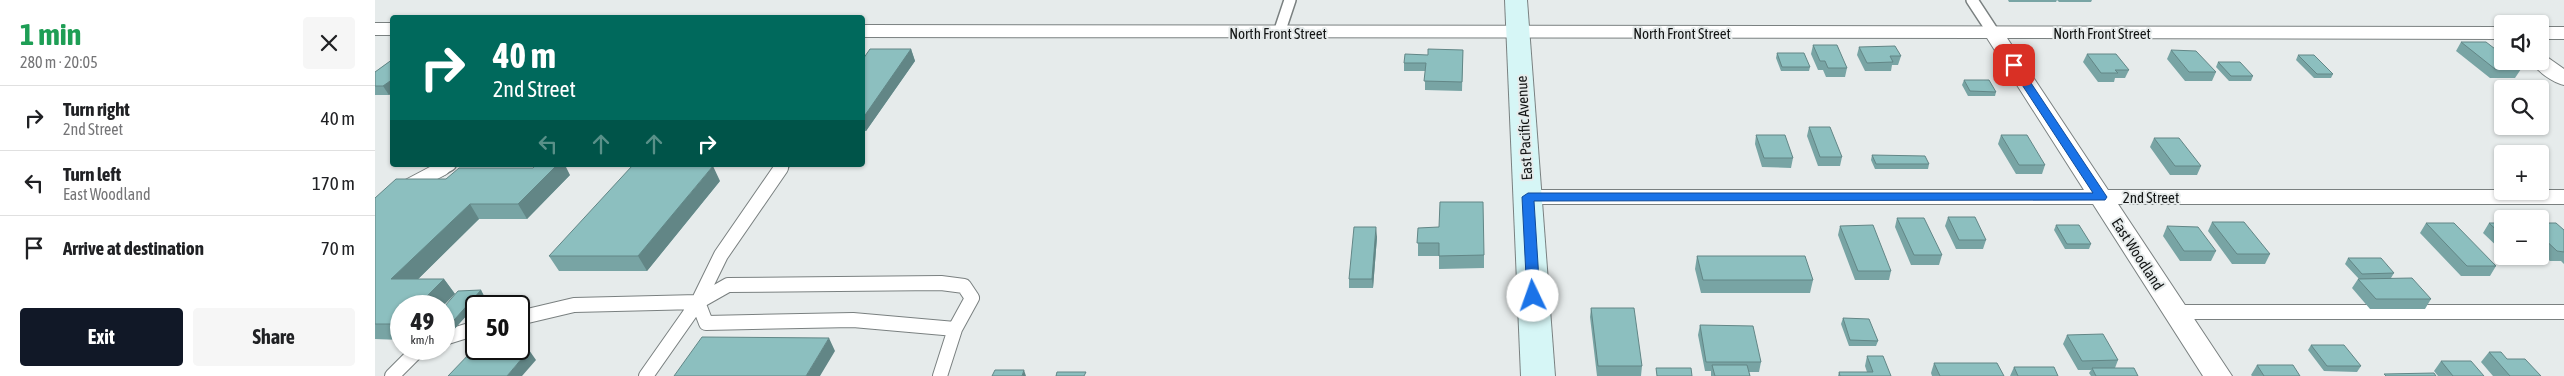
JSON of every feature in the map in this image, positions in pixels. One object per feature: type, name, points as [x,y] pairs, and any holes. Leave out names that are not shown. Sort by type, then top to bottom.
[{"type":"main road","name":"East Pacific Avenue","points":[[1516,0],[1538,376]]},
{"type":"street","points":[[375,29],[390,29]]},
{"type":"street","name":"North Front Street","points":[[865,31],[1519,34],[1993,32],[2494,33]]},
{"type":"street","name":"East Woodland","points":[[1993,32],[2218,376]]},
{"type":"street","points":[[2549,33],[2564,33]]},
{"type":"street","points":[[2549,67],[2564,79]]},
{"type":"street","name":"2nd Street","points":[[1528,197],[2564,197]]},
{"type":"lane","points":[[1279,33],[1290,0]]},
{"type":"lane","points":[[1972,0],[1993,32]]},
{"type":"lane","points":[[394,197],[407,187],[446,167]]},
{"type":"lane","points":[[645,376],[698,302],[721,255],[782,167]]},
{"type":"lane","points":[[530,315],[574,305],[698,302],[728,285],[941,283],[964,286],[972,298],[955,329],[940,376]]},
{"type":"lane","points":[[698,302],[706,323],[853,320],[955,329]]},
{"type":"lane","points":[[2176,312],[2564,312]]},
{"type":"lane","points":[[391,376],[408,360]]},
{"type":"building","points":[[2461,42],[2486,42],[2494,48],[2494,68]]},
{"type":"building","points":[[1813,45],[1837,45],[1847,68],[1828,68],[1825,61],[1820,61]]},
{"type":"building","points":[[1895,46],[1901,56],[1890,56],[1893,62],[1867,63],[1859,47]]},
{"type":"building","points":[[870,49],[911,49],[865,115],[865,56]]},
{"type":"building","points":[[1428,49],[1463,50],[1462,82],[1424,81],[1426,63],[1404,63],[1405,54],[1428,55]]},
{"type":"building","points":[[2171,50],[2196,51],[2216,72],[2189,72]]},
{"type":"building","points":[[1777,53],[1804,53],[1810,67],[1782,67]]},
{"type":"building","points":[[2087,54],[2116,54],[2129,70],[2115,70],[2118,73],[2101,73]]},
{"type":"building","points":[[2298,55],[2314,55],[2333,74],[2317,74]]},
{"type":"building","points":[[390,61],[390,81],[383,86],[375,86],[375,72]]},
{"type":"building","points":[[2218,62],[2240,62],[2253,76],[2231,76]]},
{"type":"building","points":[[1964,80],[1989,80],[1996,92],[1970,91]]},
{"type":"building","points":[[1809,127],[1830,127],[1842,157],[1820,157]]},
{"type":"building","points":[[1756,135],[1785,135],[1793,158],[1764,158]]},
{"type":"building","points":[[2001,135],[2027,135],[2045,165],[2019,165]]},
{"type":"building","points":[[2154,138],[2179,138],[2201,166],[2175,166]]},
{"type":"building","points":[[1872,155],[1925,156],[1929,164],[1876,164]]},
{"type":"building","points":[[555,167],[518,204],[470,204],[391,279],[444,279],[428,295],[390,295],[390,324],[375,324],[375,198],[396,179],[446,179],[459,168]]},
{"type":"building","points":[[631,167],[712,167],[638,256],[549,256]]},
{"type":"building","points":[[1440,202],[1483,202],[1484,255],[1439,256],[1439,243],[1417,243],[1418,228],[1439,227]]},
{"type":"building","points":[[1948,217],[1975,217],[1986,240],[1959,240]]},
{"type":"building","points":[[1897,218],[1924,218],[1942,255],[1914,255]]},
{"type":"building","points":[[2212,222],[2244,222],[2270,254],[2237,254]]},
{"type":"building","points":[[2426,223],[2454,223],[2496,266],[2467,266]]},
{"type":"building","points":[[2549,223],[2556,223],[2564,230],[2564,252],[2557,251],[2549,243]]},
{"type":"building","points":[[1873,225],[1891,271],[1858,271],[1840,226]]},
{"type":"building","points":[[2056,225],[2079,225],[2091,244],[2067,244]]},
{"type":"building","points":[[2167,226],[2198,227],[2216,251],[2184,251]]},
{"type":"building","points":[[1354,227],[1376,227],[1372,279],[1349,279]]},
{"type":"building","points":[[1697,256],[1805,256],[1813,280],[1703,280]]},
{"type":"building","points":[[2348,258],[2381,258],[2394,273],[2362,274]]},
{"type":"building","points":[[2412,278],[2431,299],[2376,299],[2358,279]]},
{"type":"building","points":[[481,290],[477,295],[465,295],[465,308],[455,319],[454,295],[458,291]]},
{"type":"building","points":[[1591,308],[1634,308],[1642,366],[1598,366]]},
{"type":"building","points":[[1843,318],[1869,319],[1878,341],[1850,340]]},
{"type":"building","points":[[1700,325],[1753,326],[1761,362],[1706,362]]},
{"type":"building","points":[[2103,334],[2118,360],[2082,361],[2067,335]]},
{"type":"building","points":[[702,337],[829,338],[806,376],[674,376]]},
{"type":"building","points":[[2311,345],[2344,345],[2361,366],[2327,366]]},
{"type":"building","points":[[2489,352],[2501,352],[2507,359],[2525,359],[2541,376],[2510,376]]},
{"type":"building","points":[[1867,356],[1883,356],[1891,376],[1840,376],[1839,372],[1873,372]]},
{"type":"building","points":[[465,358],[465,360],[521,360],[507,376],[448,376]]},
{"type":"building","points":[[2441,361],[2471,361],[2484,376],[2453,376]]},
{"type":"building","points":[[1934,363],[1997,363],[2004,376],[1940,376]]},
{"type":"building","points":[[1712,365],[1747,365],[1750,376],[1715,376]]},
{"type":"building","points":[[2257,365],[2293,365],[2300,376],[2264,376]]},
{"type":"building","points":[[2014,367],[2054,367],[2058,376],[2018,376]]},
{"type":"building","points":[[1656,368],[1691,368],[1692,376],[1657,376]]},
{"type":"building","points":[[2092,368],[2134,368],[2138,376],[2096,376]]},
{"type":"building","points":[[995,370],[1024,370],[1022,376],[992,376]]},
{"type":"building","points":[[1057,372],[1086,372],[1084,376],[1056,376]]},
{"type":"building","points":[[2434,373],[2436,376],[2386,376],[2384,374]]},
{"type":"route","points":[[1533,296],[1528,197],[2101,197],[2014,65]]}]
